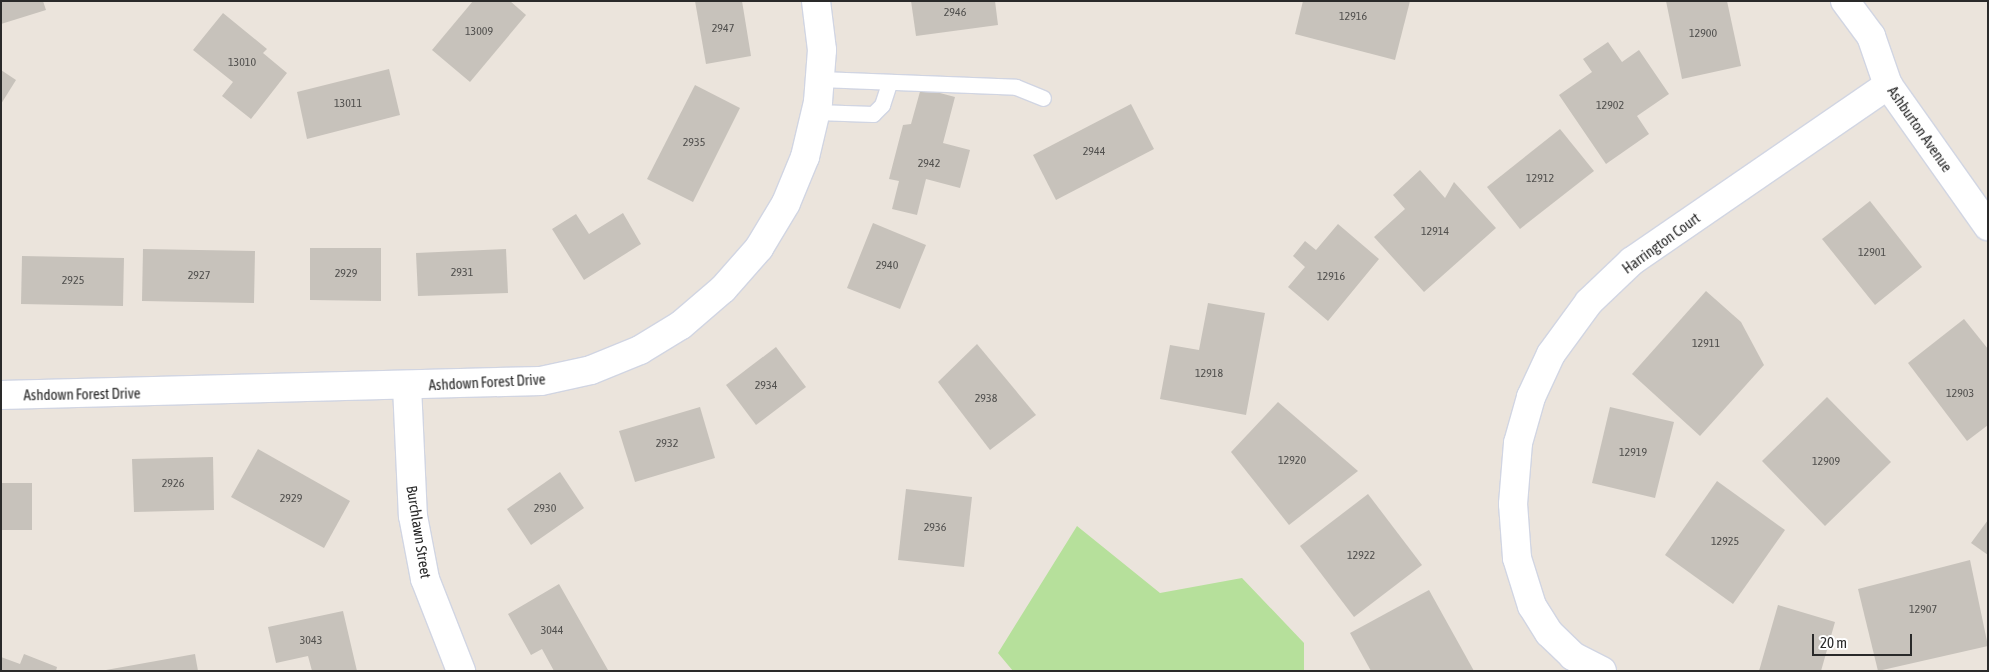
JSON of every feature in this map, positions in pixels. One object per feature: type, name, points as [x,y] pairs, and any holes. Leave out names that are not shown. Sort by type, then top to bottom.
[{"type":"street","name":"Ashdown Forest Drive","points":[[1,395],[407,386],[541,381],[574,374],[640,350],[681,325],[723,289],[759,248],[786,203],[805,157],[816,112],[820,79],[816,1]]},
{"type":"street","name":"Ashburton Avenue","points":[[1845,1],[1871,36],[1888,85],[1988,226]]},
{"type":"street","name":"Harrington Court","points":[[1602,671],[1573,656],[1548,633],[1532,606],[1517,558],[1513,504],[1518,443],[1531,397],[1551,354],[1589,302],[1632,261],[1888,85]]},
{"type":"street","name":"Burchlawn Street","points":[[407,386],[413,516],[425,580],[461,671]]},
{"type":"lane","points":[[820,79],[1016,87],[1043,98]]},
{"type":"lane","points":[[816,112],[873,114],[882,105],[889,83]]},
{"type":"green space","points":[[1077,526],[1160,593],[1242,578],[1304,643],[1304,671],[1013,671],[998,653]]},
{"type":"building","points":[[1,1],[43,1],[46,10],[1,24]]},
{"type":"building","points":[[473,1],[510,1],[526,15],[470,82],[432,50]]},
{"type":"building","points":[[695,1],[742,1],[751,56],[706,64]]},
{"type":"building","points":[[911,1],[995,1],[998,25],[916,36]]},
{"type":"building","points":[[1303,1],[1410,1],[1395,60],[1295,34]]},
{"type":"building","points":[[1666,1],[1727,1],[1741,66],[1682,79]]},
{"type":"building","points":[[223,13],[267,49],[263,53],[287,73],[251,119],[222,96],[233,82],[193,50]]},
{"type":"building","points":[[1608,42],[1622,62],[1639,50],[1669,94],[1637,116],[1649,134],[1606,164],[1559,95],[1592,72],[1583,59]]},
{"type":"building","points":[[389,69],[400,115],[307,139],[297,92]]},
{"type":"building","points":[[1,70],[16,80],[1,104]]},
{"type":"building","points":[[695,85],[740,108],[693,202],[647,179]]},
{"type":"building","points":[[921,88],[955,97],[943,143],[970,150],[960,188],[926,179],[917,215],[892,209],[899,181],[889,179],[903,125],[911,124]]},
{"type":"building","points":[[1131,104],[1154,149],[1056,200],[1033,155]]},
{"type":"building","points":[[1560,129],[1594,171],[1520,229],[1487,187]]},
{"type":"building","points":[[1420,170],[1445,198],[1454,182],[1496,228],[1424,292],[1374,237],[1405,209],[1393,195]]},
{"type":"building","points":[[1870,201],[1922,267],[1875,305],[1822,239]]},
{"type":"building","points":[[623,213],[641,244],[584,280],[552,229],[576,214],[589,234]]},
{"type":"building","points":[[873,223],[926,245],[900,309],[847,288]]},
{"type":"building","points":[[1338,224],[1379,259],[1328,321],[1288,287],[1305,267],[1293,256],[1305,241],[1316,250]]},
{"type":"building","points":[[310,248],[381,248],[381,301],[310,300]]},
{"type":"building","points":[[143,249],[255,251],[254,303],[142,301]]},
{"type":"building","points":[[506,249],[508,293],[418,296],[416,253]]},
{"type":"building","points":[[22,256],[124,258],[123,306],[21,304]]},
{"type":"building","points":[[1706,291],[1741,322],[1764,365],[1700,436],[1632,374]]},
{"type":"building","points":[[1208,303],[1265,313],[1246,415],[1160,399],[1170,345],[1199,350]]},
{"type":"building","points":[[1964,319],[1988,349],[1988,425],[1967,441],[1908,363]]},
{"type":"building","points":[[977,344],[1036,415],[990,450],[938,382]]},
{"type":"building","points":[[776,347],[806,387],[756,425],[726,385]]},
{"type":"building","points":[[1827,397],[1891,462],[1825,526],[1762,461]]},
{"type":"building","points":[[1278,402],[1358,471],[1289,525],[1231,452]]},
{"type":"building","points":[[700,407],[715,458],[635,482],[619,431]]},
{"type":"building","points":[[1610,407],[1674,422],[1655,498],[1592,483]]},
{"type":"building","points":[[258,449],[350,501],[324,548],[231,497]]},
{"type":"building","points":[[213,457],[214,510],[134,512],[132,459]]},
{"type":"building","points":[[560,472],[584,508],[531,545],[507,509]]},
{"type":"building","points":[[1717,481],[1785,530],[1733,604],[1665,555]]},
{"type":"building","points":[[1,483],[32,483],[32,530],[1,530]]},
{"type":"building","points":[[906,489],[972,497],[964,567],[898,560]]},
{"type":"building","points":[[1368,494],[1422,565],[1354,617],[1300,546]]},
{"type":"building","points":[[1988,520],[1988,555],[1971,543]]},
{"type":"building","points":[[1970,560],[1988,646],[1878,671],[1858,589]]},
{"type":"building","points":[[559,584],[607,671],[554,671],[542,649],[531,655],[508,614]]},
{"type":"building","points":[[1429,590],[1474,671],[1371,671],[1350,633]]},
{"type":"building","points":[[1778,605],[1835,622],[1821,671],[1759,671]]},
{"type":"building","points":[[343,611],[357,671],[312,671],[308,656],[276,663],[268,627]]},
{"type":"building","points":[[24,654],[57,667],[56,671],[1,671],[1,657],[20,664]]},
{"type":"building","points":[[195,654],[198,671],[106,671],[106,670]]}]
